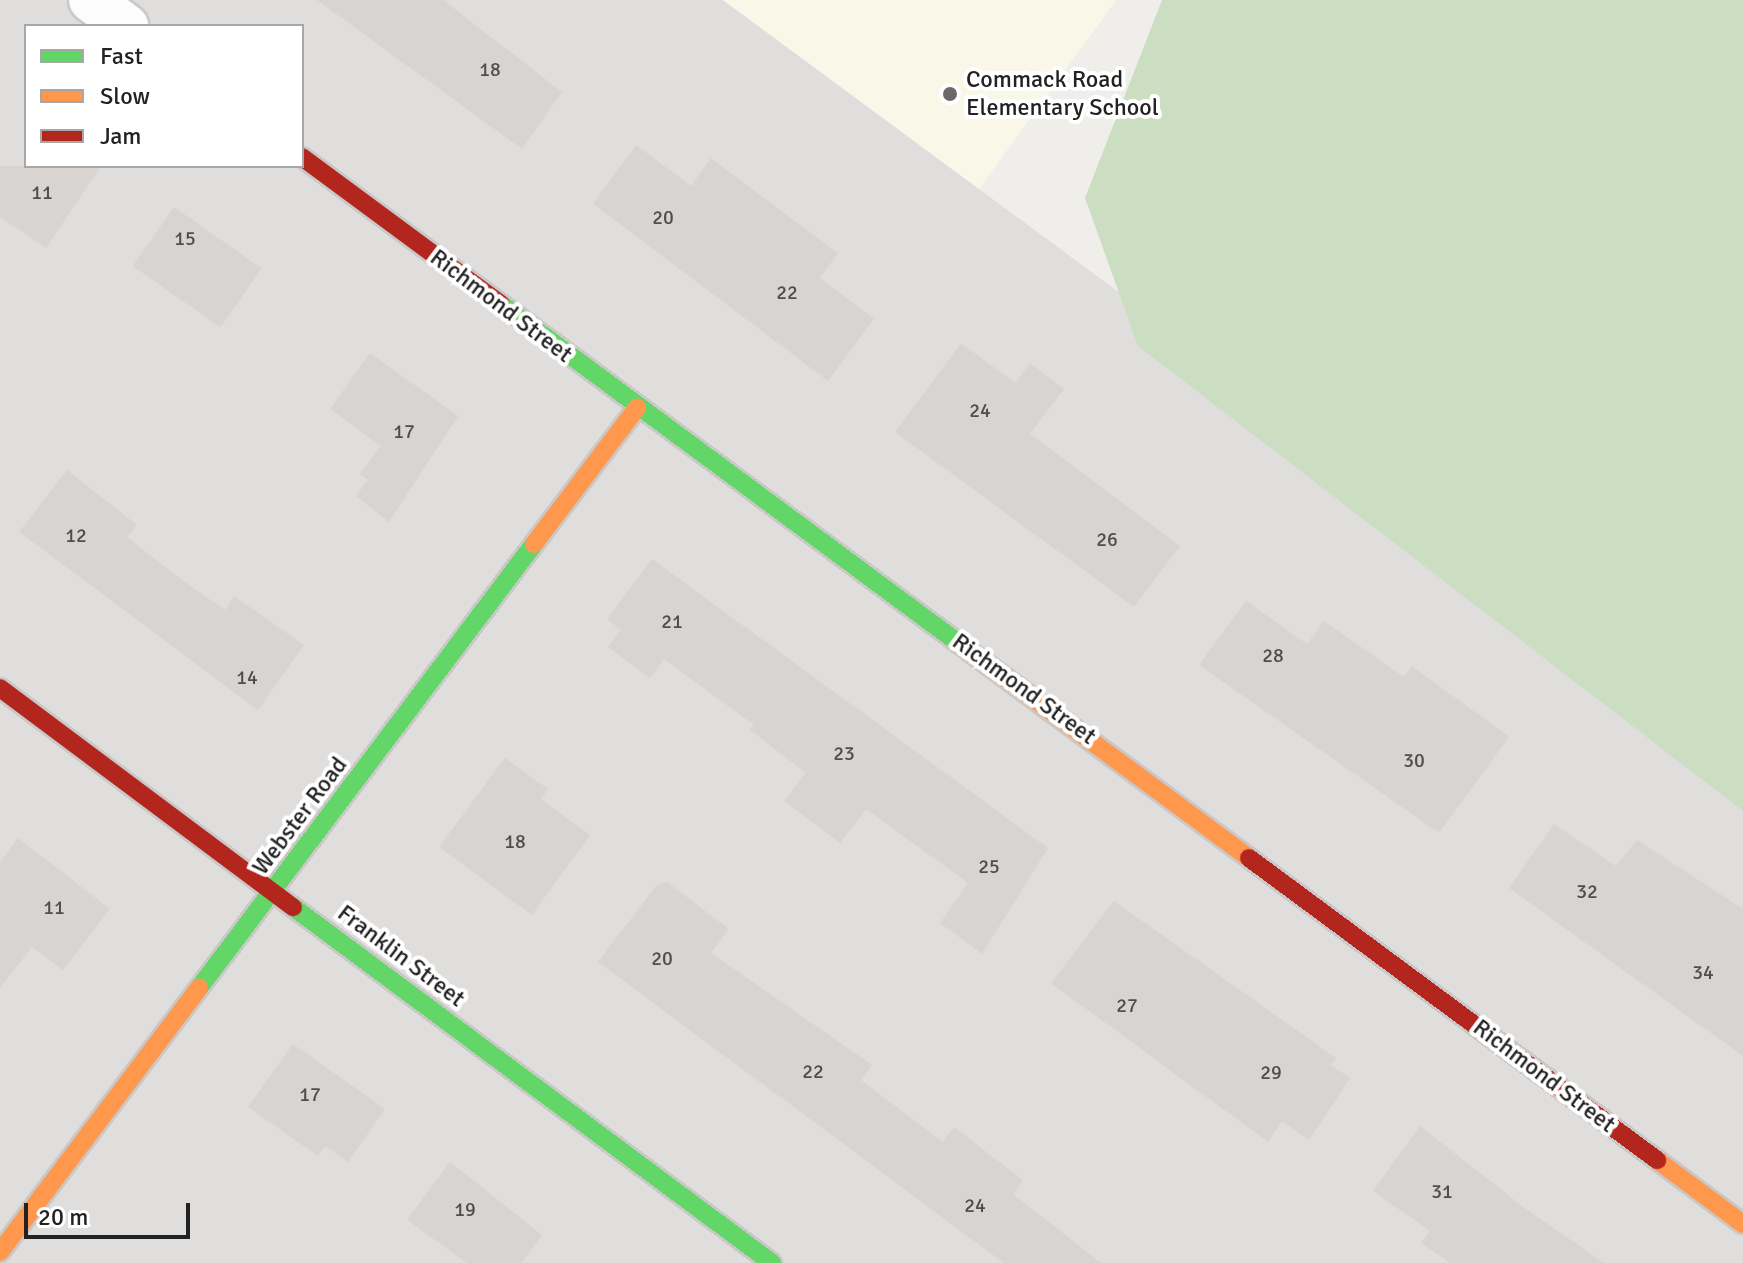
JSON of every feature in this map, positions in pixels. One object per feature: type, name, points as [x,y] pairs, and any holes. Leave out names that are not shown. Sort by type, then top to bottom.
[{"type":"street","points":[[91,0],[123,24]]},
{"type":"street","name":"Richmond Street","points":[[304,158],[1743,1224]]},
{"type":"street","name":"Webster Road","points":[[0,1252],[637,408]]},
{"type":"street","name":"Franklin Street","points":[[0,688],[772,1263]]},
{"type":"shaded area","points":[[0,0],[723,0],[1743,753],[1743,1263],[0,1263]]},
{"type":"shaded area","name":"Commack Road Elementary School","points":[[723,0],[1116,0],[979,189]]},
{"type":"green space","points":[[1162,0],[1743,0],[1743,811],[1138,346],[1085,198]]},
{"type":"building","points":[[317,0],[443,0],[562,92],[522,149]]},
{"type":"building","points":[[636,145],[691,186],[711,158],[838,253],[820,278],[874,319],[828,381],[593,204]]},
{"type":"building","points":[[0,166],[100,168],[46,248],[0,217]]},
{"type":"building","points":[[174,207],[262,268],[220,327],[133,266]]},
{"type":"building","points":[[961,343],[1015,383],[1030,363],[1064,389],[1030,434],[1180,546],[1134,607],[895,432]]},
{"type":"building","points":[[370,353],[458,416],[389,522],[356,496],[368,480],[360,474],[381,446],[330,409]]},
{"type":"building","points":[[67,470],[137,525],[127,537],[182,580],[225,610],[234,596],[304,645],[258,710],[19,532]]},
{"type":"building","points":[[652,559],[1048,848],[982,954],[940,923],[968,883],[866,809],[840,843],[784,801],[806,773],[750,730],[754,725],[664,659],[650,678],[608,647],[621,630],[607,619]]},
{"type":"building","points":[[1246,601],[1307,644],[1324,621],[1404,677],[1412,666],[1509,737],[1439,833],[1199,665]]},
{"type":"building","points":[[505,758],[548,789],[541,799],[590,835],[532,915],[439,847]]},
{"type":"building","points":[[1554,824],[1616,866],[1637,840],[1743,909],[1743,1056],[1509,888]]},
{"type":"building","points":[[18,838],[110,909],[63,970],[32,947],[0,988],[0,862]]},
{"type":"building","points":[[667,882],[729,929],[711,953],[872,1065],[861,1080],[943,1142],[954,1127],[1023,1180],[1013,1194],[1101,1263],[1004,1263],[598,962],[656,886]]},
{"type":"building","points":[[1114,901],[1336,1058],[1331,1065],[1350,1078],[1309,1140],[1282,1121],[1268,1142],[1051,983]]},
{"type":"building","points":[[293,1044],[385,1109],[348,1162],[325,1146],[318,1156],[248,1107]]},
{"type":"building","points":[[1420,1126],[1526,1209],[1604,1263],[1450,1263],[1421,1243],[1430,1231],[1373,1191]]},
{"type":"building","points":[[450,1162],[542,1235],[521,1263],[467,1263],[407,1220]]},
{"type":"traffic: fast","points":[[501,304],[972,653]]},
{"type":"traffic: fast","points":[[199,988],[534,544]]},
{"type":"traffic: fast","points":[[293,907],[772,1263]]},
{"type":"traffic: slow","points":[[534,544],[637,408]]},
{"type":"traffic: slow","points":[[972,653],[1249,858]]},
{"type":"traffic: slow","points":[[0,1252],[199,988]]},
{"type":"traffic: slow","points":[[1657,1160],[1743,1224]]},
{"type":"traffic: jam","points":[[304,158],[501,304]]},
{"type":"traffic: jam","points":[[0,688],[293,907]]},
{"type":"traffic: jam","points":[[1249,858],[1657,1160]]},
{"type":"place","name":"Commack Road Elementary School","points":[[950,94]]}]
